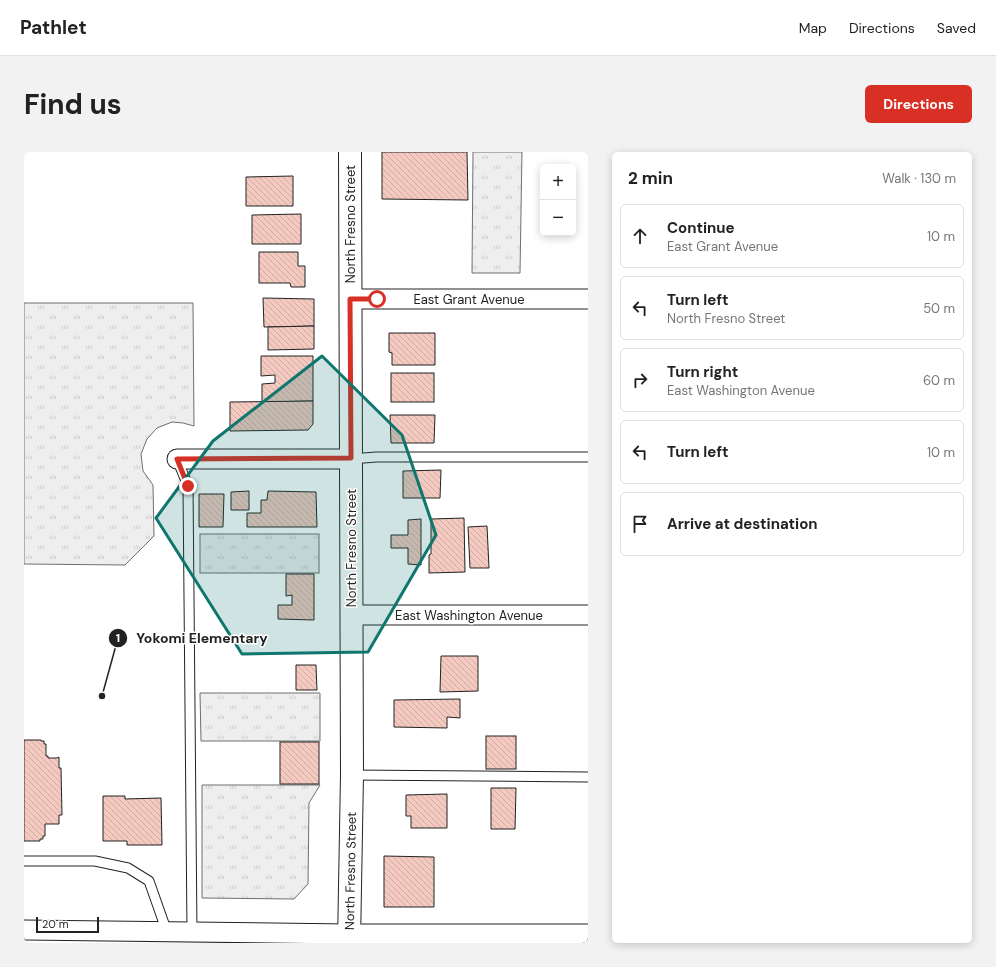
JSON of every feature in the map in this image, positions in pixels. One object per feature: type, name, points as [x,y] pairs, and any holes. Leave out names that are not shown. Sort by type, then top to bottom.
[{"type":"main road","name":"North Fresno Street","points":[[349,938],[352,775],[350,152]]},
{"type":"street","name":"East Grant Avenue","points":[[350,299],[588,299]]},
{"type":"street","points":[[177,459],[351,458]]},
{"type":"street","name":"East Washington Avenue","points":[[351,615],[588,615]]},
{"type":"street","points":[[29,935],[192,932],[349,938],[506,938],[588,934]]},
{"type":"lane","points":[[351,458],[588,457]]},
{"type":"lane","points":[[177,459],[188,486],[192,932]]},
{"type":"lane","points":[[352,775],[588,776]]},
{"type":"lane","points":[[24,861],[95,861],[128,868],[149,881],[167,932]]},
{"type":"highlighted area","points":[[322,356],[402,435],[436,535],[368,652],[242,654],[156,518],[213,441]]},
{"type":"green space","points":[[473,152],[522,152],[520,273],[472,273]]},
{"type":"green space","points":[[24,303],[193,303],[194,426],[172,422],[157,428],[147,439],[141,454],[143,471],[153,485],[154,536],[125,565],[24,564]]},
{"type":"green space","points":[[200,534],[319,534],[319,573],[200,573]]},
{"type":"green space","points":[[200,693],[320,693],[320,741],[201,741]]},
{"type":"green space","points":[[202,785],[320,785],[309,803],[308,884],[294,899],[202,898]]},
{"type":"building","points":[[382,152],[467,152],[468,200],[382,199]]},
{"type":"building","points":[[293,176],[293,206],[246,206],[246,177]]},
{"type":"building","points":[[301,214],[301,244],[252,244],[252,215]]},
{"type":"building","points":[[259,252],[298,252],[298,266],[305,266],[305,287],[291,287],[290,283],[259,283]]},
{"type":"building","points":[[263,298],[314,299],[314,326],[264,327]]},
{"type":"building","points":[[314,326],[314,349],[268,350],[268,327]]},
{"type":"building","points":[[389,333],[435,333],[435,365],[392,365],[392,353],[389,352]]},
{"type":"building","points":[[261,356],[313,356],[313,401],[262,402],[262,384],[275,383],[275,375],[261,376]]},
{"type":"building","points":[[391,373],[434,373],[434,402],[391,402]]},
{"type":"building","points":[[313,401],[313,424],[308,430],[230,431],[230,402]]},
{"type":"building","points":[[390,415],[435,415],[434,443],[391,443]]},
{"type":"building","points":[[441,470],[440,498],[403,498],[403,471]]},
{"type":"building","points":[[249,491],[249,510],[231,510],[231,492]]},
{"type":"building","points":[[268,491],[316,492],[317,527],[247,527],[247,513],[261,513],[261,500],[267,500]]},
{"type":"building","points":[[199,494],[224,494],[223,527],[199,527]]},
{"type":"building","points":[[464,518],[465,572],[429,573],[429,555],[431,554],[431,519]]},
{"type":"building","points":[[421,519],[421,565],[408,564],[408,548],[391,548],[391,535],[408,535],[408,520]]},
{"type":"building","points":[[487,526],[489,568],[470,568],[468,527]]},
{"type":"building","points":[[286,574],[314,574],[314,620],[278,619],[278,605],[292,605],[292,595],[286,596]]},
{"type":"building","points":[[441,656],[478,656],[478,691],[440,692]]},
{"type":"building","points":[[296,665],[316,665],[317,690],[296,690]]},
{"type":"building","points":[[460,699],[460,718],[447,717],[447,728],[394,727],[394,700]]},
{"type":"building","points":[[486,736],[516,736],[516,769],[486,769]]},
{"type":"building","points":[[24,740],[44,741],[44,744],[46,744],[46,756],[48,756],[48,758],[59,757],[59,768],[61,768],[62,815],[59,815],[59,824],[45,824],[45,836],[43,836],[43,839],[40,839],[40,841],[24,841]]},
{"type":"building","points":[[280,742],[319,742],[319,784],[280,784]]},
{"type":"building","points":[[491,788],[516,788],[515,829],[491,829]]},
{"type":"building","points":[[447,794],[447,828],[411,828],[411,816],[406,816],[406,795]]},
{"type":"building","points":[[103,796],[125,796],[125,799],[161,798],[162,845],[127,845],[127,841],[103,841]]},
{"type":"building","points":[[384,856],[434,857],[434,907],[384,907]]},
{"type":"place","name":"Yokomi Elementary","points":[[102,696]]},
{"type":"route","points":[[188,486],[177,459],[351,458],[350,299],[377,299]]}]
